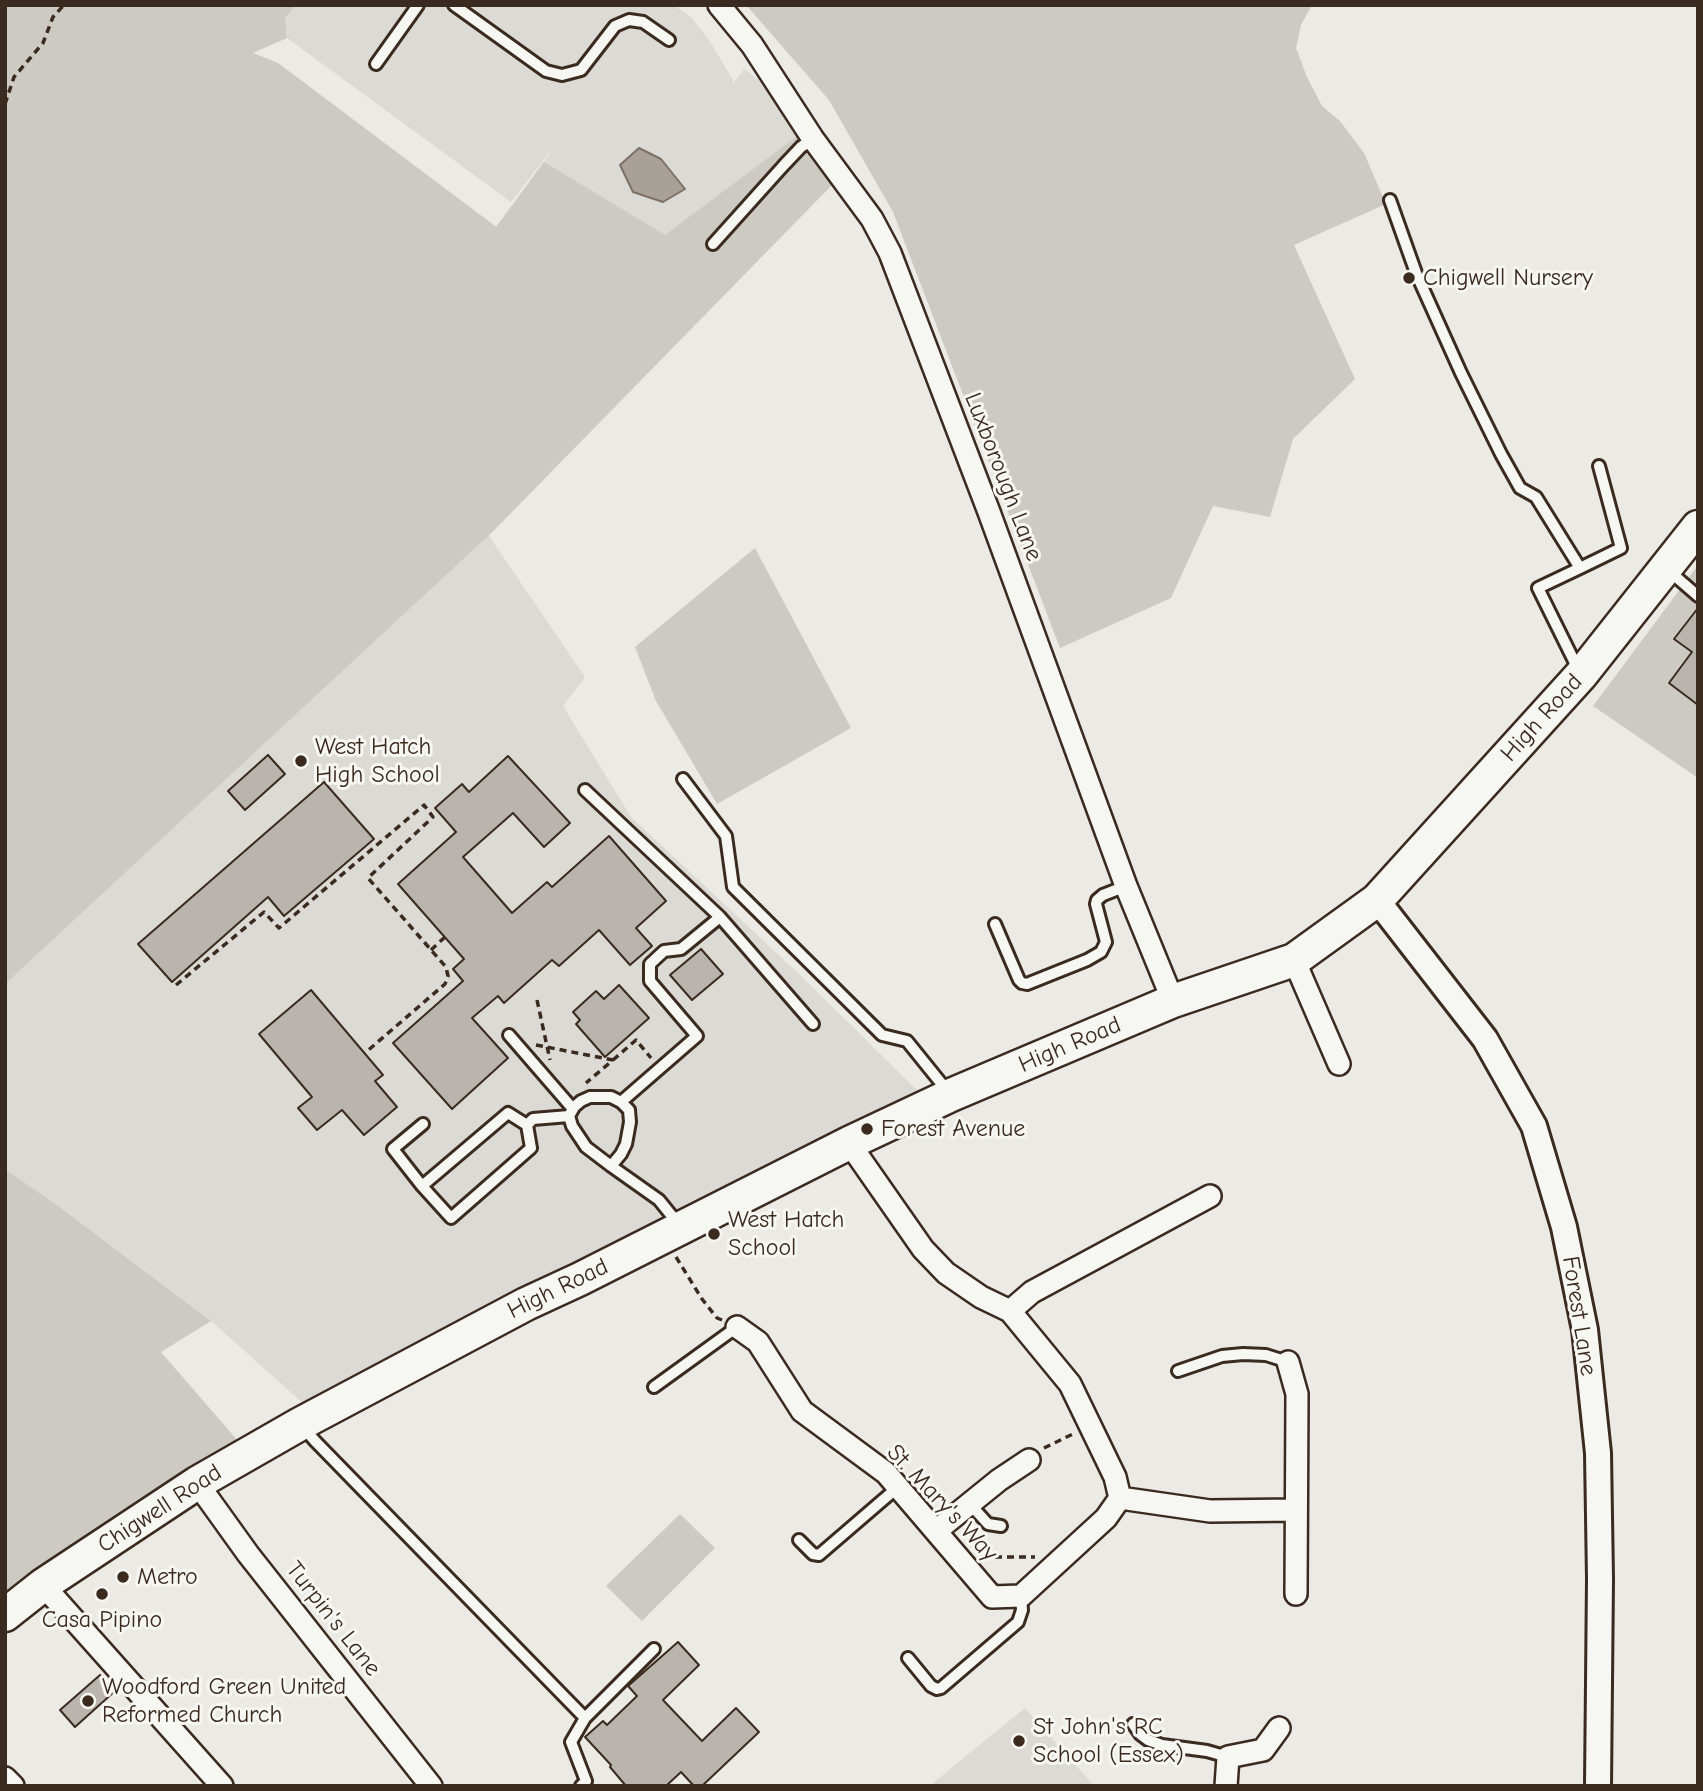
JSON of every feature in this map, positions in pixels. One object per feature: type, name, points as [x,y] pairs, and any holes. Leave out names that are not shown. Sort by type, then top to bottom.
[{"type":"main road","name":"High Road","points":[[311,1418],[526,1304],[951,1095],[1173,1001],[1294,960],[1377,900],[1581,675],[1698,527]]},
{"type":"main road","name":"Chigwell Road","points":[[5,1615],[43,1585],[197,1483],[311,1418]]},
{"type":"street","name":"Luxborough Lane","points":[[719,5],[752,46],[813,139],[872,219],[890,253],[989,512],[1126,886],[1173,1001]]},
{"type":"street","name":"Forest Lane","points":[[1377,900],[1485,1039],[1534,1126],[1564,1227],[1585,1330],[1598,1453],[1598,1786]]},
{"type":"street","points":[[1294,960],[1339,1064]]},
{"type":"street","points":[[849,1143],[923,1249],[946,1273],[981,1297],[1010,1311],[1070,1384],[1115,1477],[1120,1497],[1106,1518],[1021,1596]]},
{"type":"street","points":[[1010,1311],[1032,1292],[1210,1196]]},
{"type":"street","name":"St. Mary's Way","points":[[737,1327],[758,1342],[802,1411],[886,1473],[992,1597],[1021,1596]]},
{"type":"street","points":[[1288,1362],[1297,1394],[1296,1594]]},
{"type":"street","points":[[936,1531],[999,1480],[1029,1460]]},
{"type":"street","name":"Turpin's Lane","points":[[197,1483],[431,1786]]},
{"type":"street","points":[[1120,1497],[1210,1511],[1296,1510]]},
{"type":"street","points":[[43,1585],[222,1786]]},
{"type":"street","points":[[1226,1786],[1228,1757],[1263,1750],[1279,1728]]},
{"type":"street","points":[[5,1777],[13,1786]]},
{"type":"lane","points":[[376,64],[418,5]]},
{"type":"lane","points":[[454,5],[546,71],[562,75],[581,70],[615,26],[629,20],[643,22],[669,40]]},
{"type":"lane","points":[[713,244],[801,147],[813,139]]},
{"type":"lane","points":[[1390,200],[1416,273],[1501,454],[1520,488],[1536,496],[1580,568]]},
{"type":"lane","points":[[1581,675],[1538,588],[1622,548],[1599,466]]},
{"type":"lane","points":[[1665,568],[1698,596]]},
{"type":"lane","points":[[683,779],[726,836],[733,887],[882,1035],[907,1041],[951,1095]]},
{"type":"lane","points":[[585,790],[720,917],[813,1024]]},
{"type":"lane","points":[[995,924],[1019,980],[1027,984],[1087,960],[1101,951],[1106,942],[1097,900],[1126,886]]},
{"type":"lane","points":[[621,1102],[697,1036],[650,981],[650,964],[664,951],[681,948],[720,917]]},
{"type":"lane","points":[[511,1038],[569,1108],[572,1126],[586,1147],[659,1200],[673,1232]]},
{"type":"lane","points":[[527,1125],[533,1119],[569,1108],[590,1097],[611,1097],[629,1110],[626,1144],[611,1166]]},
{"type":"lane","points":[[422,1186],[508,1113],[527,1125],[531,1148],[451,1218],[422,1186],[393,1149],[424,1124]]},
{"type":"lane","points":[[654,1387],[737,1327]]},
{"type":"lane","points":[[1178,1371],[1222,1356],[1243,1354],[1266,1355],[1288,1362]]},
{"type":"lane","points":[[311,1418],[315,1441],[585,1718]]},
{"type":"lane","points":[[799,1540],[813,1554],[819,1555],[898,1487]]},
{"type":"lane","points":[[970,1504],[988,1524],[1001,1526]]},
{"type":"lane","points":[[908,1658],[931,1686],[940,1688],[1017,1622],[1022,1610],[1021,1596]]},
{"type":"lane","points":[[581,1786],[586,1781],[571,1742],[585,1718],[654,1649]]},
{"type":"lane","points":[[1133,1724],[1148,1740],[1228,1757]]},
{"type":"path","points":[[5,104],[14,77],[43,43],[53,17],[64,5]]},
{"type":"path","points":[[176,985],[264,912],[279,928],[424,805],[433,817],[368,878],[446,967],[448,976],[445,984],[365,1053]]},
{"type":"path","points":[[431,950],[445,937]]},
{"type":"path","points":[[511,1038],[613,1060]]},
{"type":"path","points":[[569,1108],[613,1060],[636,1040],[659,1068]]},
{"type":"path","points":[[673,1232],[702,1299],[716,1318],[737,1327]]},
{"type":"path","points":[[1029,1460],[1031,1455],[1090,1426]]},
{"type":"path","points":[[968,1569],[980,1557],[1056,1557],[1059,1560]]},
{"type":"shaded area","points":[[5,5],[295,5],[285,19],[287,38],[253,53],[278,63],[496,227],[544,162],[665,235],[804,131],[834,183],[489,535],[5,984]]},
{"type":"shaded area","name":"West Hatch High School","points":[[295,5],[674,5],[691,17],[709,40],[733,80],[732,85],[744,69],[787,101],[834,183],[489,536],[585,677],[563,706],[631,817],[798,973],[919,1092],[304,1404],[211,1321],[5,1169],[5,256],[140,10],[278,63],[497,227],[560,139],[511,202],[287,38],[285,19]]},
{"type":"shaded area","points":[[746,5],[1312,5],[1301,25],[1296,48],[1322,106],[1340,121],[1364,153],[1386,204],[1294,245],[1355,379],[1293,439],[1270,517],[1213,506],[1171,598],[1060,648],[893,212],[829,100]]},
{"type":"shaded area","points":[[639,148],[661,159],[685,189],[663,202],[633,192],[620,165]]},
{"type":"shaded area","points":[[755,548],[851,728],[717,804],[656,701],[635,647]]},
{"type":"shaded area","points":[[1698,565],[1698,778],[1593,706]]},
{"type":"shaded area","points":[[5,1169],[211,1321],[161,1352],[238,1441],[5,1598]]},
{"type":"shaded area","points":[[680,1514],[715,1548],[642,1621],[606,1586]]},
{"type":"shaded area","name":"St John's RC School (Essex)","points":[[1025,1708],[1094,1786],[930,1786],[945,1773]]},
{"type":"building","points":[[1698,608],[1698,705],[1669,683],[1692,652],[1674,639]]},
{"type":"building","points":[[268,755],[285,774],[245,810],[228,791]]},
{"type":"building","points":[[508,756],[570,823],[544,847],[513,813],[463,857],[512,913],[547,882],[552,887],[609,836],[666,901],[636,928],[652,946],[630,965],[599,930],[559,966],[552,960],[504,1003],[498,996],[472,1018],[508,1058],[452,1109],[393,1043],[463,981],[453,969],[464,959],[398,884],[456,832],[435,808],[462,784],[469,792]]},
{"type":"building","points":[[324,782],[374,839],[284,916],[268,897],[172,982],[138,944]]},
{"type":"building","points":[[701,949],[723,974],[692,1000],[670,975]]},
{"type":"building","points":[[619,985],[649,1018],[605,1057],[576,1024],[580,1020],[573,1012],[596,991],[604,999]]},
{"type":"building","points":[[311,990],[383,1075],[375,1081],[397,1107],[364,1135],[342,1110],[317,1130],[298,1108],[312,1097],[259,1034]]},
{"type":"building","points":[[678,1642],[699,1665],[663,1700],[702,1741],[736,1708],[759,1732],[702,1786],[694,1786],[681,1772],[666,1786],[626,1786],[585,1737],[603,1721],[607,1725],[637,1696],[628,1686]]},
{"type":"building","name":"Woodford Green United Reformed Church","points":[[100,1675],[115,1691],[75,1727],[60,1710]]},
{"type":"place","name":"Chigwell Nursery","points":[[1409,278]]},
{"type":"place","name":"West Hatch High School","points":[[301,761]]},
{"type":"place","name":"Forest Avenue","points":[[867,1129]]},
{"type":"place","name":"West Hatch School","points":[[714,1234]]},
{"type":"place","name":"Metro","points":[[123,1577]]},
{"type":"place","name":"Casa Pipino","points":[[102,1594]]},
{"type":"place","name":"Woodford Green United Reformed Church","points":[[88,1701]]},
{"type":"place","name":"St John's RC School (Essex)","points":[[1019,1741]]}]
